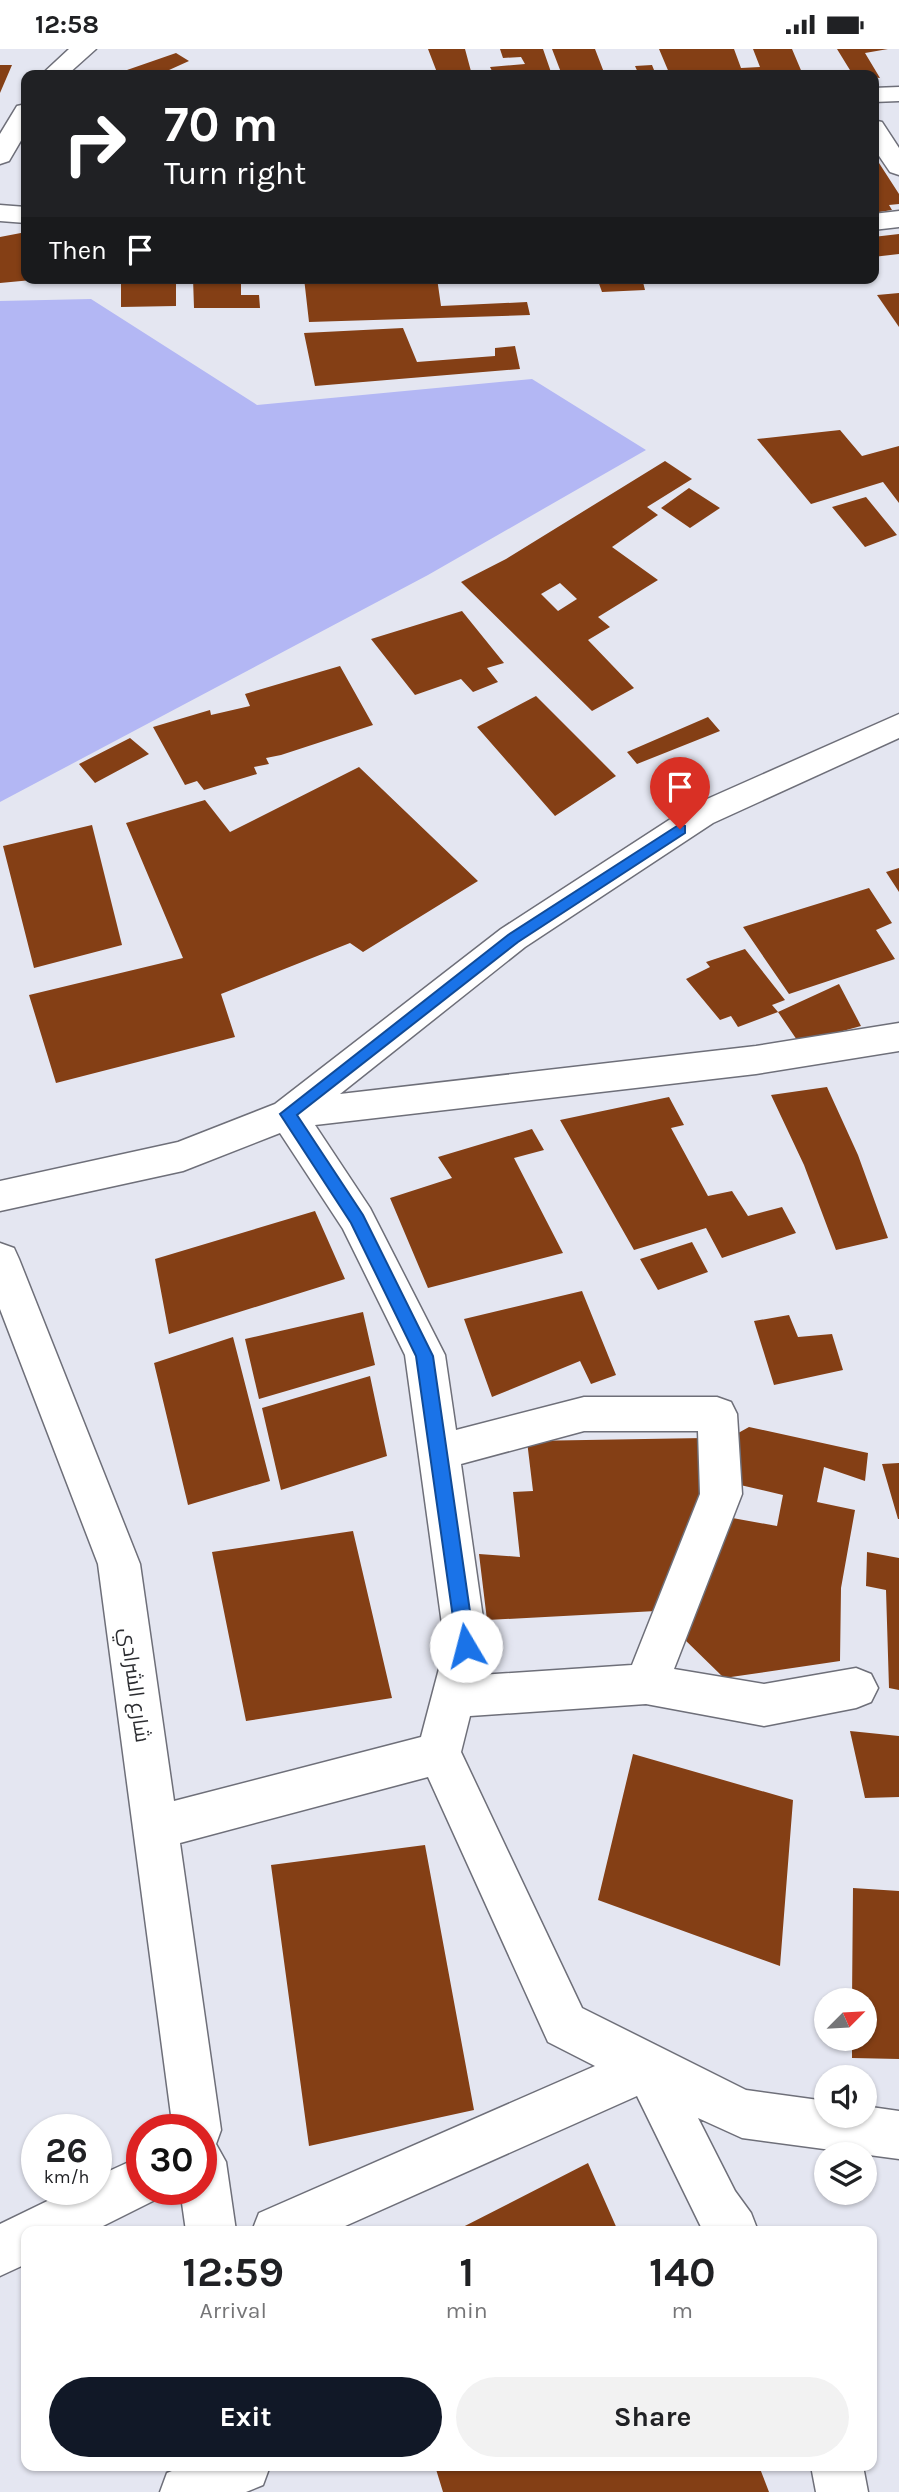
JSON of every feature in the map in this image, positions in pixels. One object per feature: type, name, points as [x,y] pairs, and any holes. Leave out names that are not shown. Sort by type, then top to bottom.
[{"type":"street","points":[[47,70],[55,49]]},
{"type":"street","points":[[59,70],[84,49]]},
{"type":"street","points":[[879,95],[899,94]]},
{"type":"street","points":[[0,156],[21,120]]},
{"type":"street","points":[[879,136],[899,167]]},
{"type":"street","points":[[0,213],[21,215]]},
{"type":"street","points":[[879,221],[899,219]]},
{"type":"street","points":[[288,1114],[513,938],[701,815],[899,725]]},
{"type":"street","points":[[0,1196],[183,1156],[288,1114],[756,1060],[899,1037]]},
{"type":"street","points":[[288,1114],[357,1219],[425,1356],[466,1646],[439,1753],[565,2025],[742,2114],[899,2135]]},
{"type":"street","name":"شارع الشرادي","points":[[0,1259],[119,1563],[195,2114]]},
{"type":"street","points":[[439,1452],[584,1414],[717,1414],[720,1493],[646,1684]]},
{"type":"street","points":[[453,1697],[646,1684],[764,1705],[856,1688]]},
{"type":"street","points":[[155,1828],[439,1753]]},
{"type":"street","points":[[288,2226],[648,2067]]},
{"type":"street","points":[[648,2067],[717,2209],[729,2226]]},
{"type":"street","points":[[50,2226],[126,2189]]},
{"type":"street","points":[[207,2205],[210,2226]]},
{"type":"street","points":[[0,2251],[21,2240]]},
{"type":"street","points":[[186,2492],[233,2471]]},
{"type":"street","points":[[246,2471],[252,2492]]},
{"type":"street","points":[[838,2471],[842,2492]]},
{"type":"shaded area","points":[[91,299],[257,405],[532,379],[646,450],[428,575],[0,802],[0,301]]},
{"type":"building","points":[[428,49],[465,49],[471,70],[436,70]]},
{"type":"building","points":[[500,49],[543,49],[550,70],[492,70],[490,67],[525,64],[521,57],[503,58]]},
{"type":"building","points":[[552,49],[595,49],[603,70],[560,70]]},
{"type":"building","points":[[659,49],[734,49],[741,68],[760,67],[753,49],[792,49],[801,70],[668,70]]},
{"type":"building","points":[[837,49],[888,49],[865,53],[875,70],[850,70]]},
{"type":"building","points":[[176,53],[189,61],[169,70],[127,70]]},
{"type":"building","points":[[0,65],[12,65],[0,93]]},
{"type":"building","points":[[652,65],[654,70],[637,70],[635,66]]},
{"type":"building","points":[[879,163],[899,194],[899,204],[889,205],[892,210],[879,212]]},
{"type":"building","points":[[21,233],[21,281],[0,283],[0,237]]},
{"type":"building","points":[[899,234],[899,254],[879,256],[879,236]]},
{"type":"building","points":[[121,284],[176,284],[176,306],[121,307]]},
{"type":"building","points":[[193,284],[241,284],[241,295],[259,295],[260,308],[194,308]]},
{"type":"building","points":[[305,284],[438,284],[441,306],[527,302],[530,315],[309,322]]},
{"type":"building","points":[[599,284],[644,284],[645,290],[602,292]]},
{"type":"building","points":[[899,293],[899,327],[877,295]]},
{"type":"building","points":[[403,328],[417,362],[495,356],[495,348],[515,346],[520,369],[315,386],[304,333]]},
{"type":"building","points":[[840,430],[862,456],[899,446],[899,503],[883,482],[811,504],[757,439]]},
{"type":"building","points":[[665,461],[692,479],[647,507],[658,515],[612,547],[658,580],[598,617],[610,627],[588,640],[634,688],[592,711],[461,582],[506,559]],"holes":[[[560,583],[577,599],[558,611],[541,594]]]},
{"type":"building","points":[[689,488],[720,508],[690,528],[661,508]]},
{"type":"building","points":[[866,497],[897,535],[865,547],[832,507]]},
{"type":"building","points":[[462,611],[504,663],[487,668],[498,682],[473,692],[461,679],[415,695],[371,639]]},
{"type":"building","points":[[340,666],[373,725],[266,758],[269,764],[254,767],[257,774],[204,790],[197,781],[185,785],[153,727],[210,710],[211,715],[250,706],[245,694]]},
{"type":"building","points":[[536,696],[616,776],[555,816],[477,727]]},
{"type":"building","points":[[708,717],[720,731],[637,764],[627,752]]},
{"type":"building","points":[[130,738],[149,754],[95,783],[79,764]]},
{"type":"building","points":[[359,767],[478,881],[363,952],[350,943],[221,994],[235,1037],[56,1083],[29,995],[183,958],[126,823],[205,800],[230,832]]},
{"type":"building","points":[[92,825],[122,945],[34,968],[3,846]]},
{"type":"building","points":[[899,868],[899,892],[886,872]]},
{"type":"building","points":[[869,888],[892,923],[876,930],[895,959],[789,994],[743,927]]},
{"type":"building","points":[[745,949],[785,1000],[772,1005],[778,1012],[738,1027],[731,1016],[720,1020],[686,979],[710,967],[706,962]]},
{"type":"building","points":[[839,984],[861,1026],[799,1043],[778,1012]]},
{"type":"building","points":[[827,1087],[858,1155],[888,1238],[836,1250],[804,1165],[771,1095]]},
{"type":"building","points":[[669,1097],[684,1125],[671,1128],[708,1196],[732,1191],[748,1216],[782,1207],[796,1233],[722,1258],[706,1228],[634,1250],[560,1120]]},
{"type":"building","points":[[532,1129],[544,1150],[514,1158],[563,1253],[428,1288],[390,1198],[452,1178],[438,1157]]},
{"type":"building","points":[[315,1211],[345,1279],[169,1334],[155,1259]]},
{"type":"building","points":[[692,1242],[708,1272],[658,1290],[640,1259]]},
{"type":"building","points":[[582,1291],[616,1375],[591,1384],[580,1361],[492,1397],[464,1319]]},
{"type":"building","points":[[363,1312],[375,1365],[259,1399],[245,1339]]},
{"type":"building","points":[[789,1315],[798,1337],[832,1334],[843,1370],[774,1385],[754,1321]]},
{"type":"building","points":[[233,1337],[270,1481],[188,1505],[154,1363]]},
{"type":"building","points":[[370,1376],[387,1456],[281,1490],[262,1408]]},
{"type":"building","points":[[749,1427],[868,1453],[865,1481],[824,1467],[817,1502],[855,1510],[841,1588],[840,1661],[724,1678],[681,1636],[716,1515],[777,1526],[783,1495],[723,1481],[731,1437]]},
{"type":"building","points":[[704,1438],[704,1487],[656,1611],[487,1620],[479,1554],[520,1557],[513,1492],[533,1491],[527,1441]]},
{"type":"building","points":[[899,1463],[899,1519],[898,1519],[882,1464]]},
{"type":"building","points":[[353,1531],[392,1698],[246,1721],[212,1552]]},
{"type":"building","points":[[867,1552],[899,1558],[899,1690],[889,1688],[886,1590],[866,1586]]},
{"type":"building","points":[[850,1731],[899,1736],[899,1797],[865,1798]]},
{"type":"building","points":[[633,1754],[793,1800],[780,1966],[598,1900]]},
{"type":"building","points":[[425,1845],[474,2110],[309,2146],[271,1865]]},
{"type":"building","points":[[853,1888],[899,1891],[899,2059],[852,2058],[852,2051],[877,2051],[877,1988],[852,1988]]},
{"type":"building","points":[[588,2163],[616,2226],[465,2226]]},
{"type":"building","points":[[437,2471],[761,2471],[769,2492],[443,2492]]},
{"type":"route","points":[[466,1646],[425,1356],[357,1219],[288,1114],[513,938],[680,829]]}]
